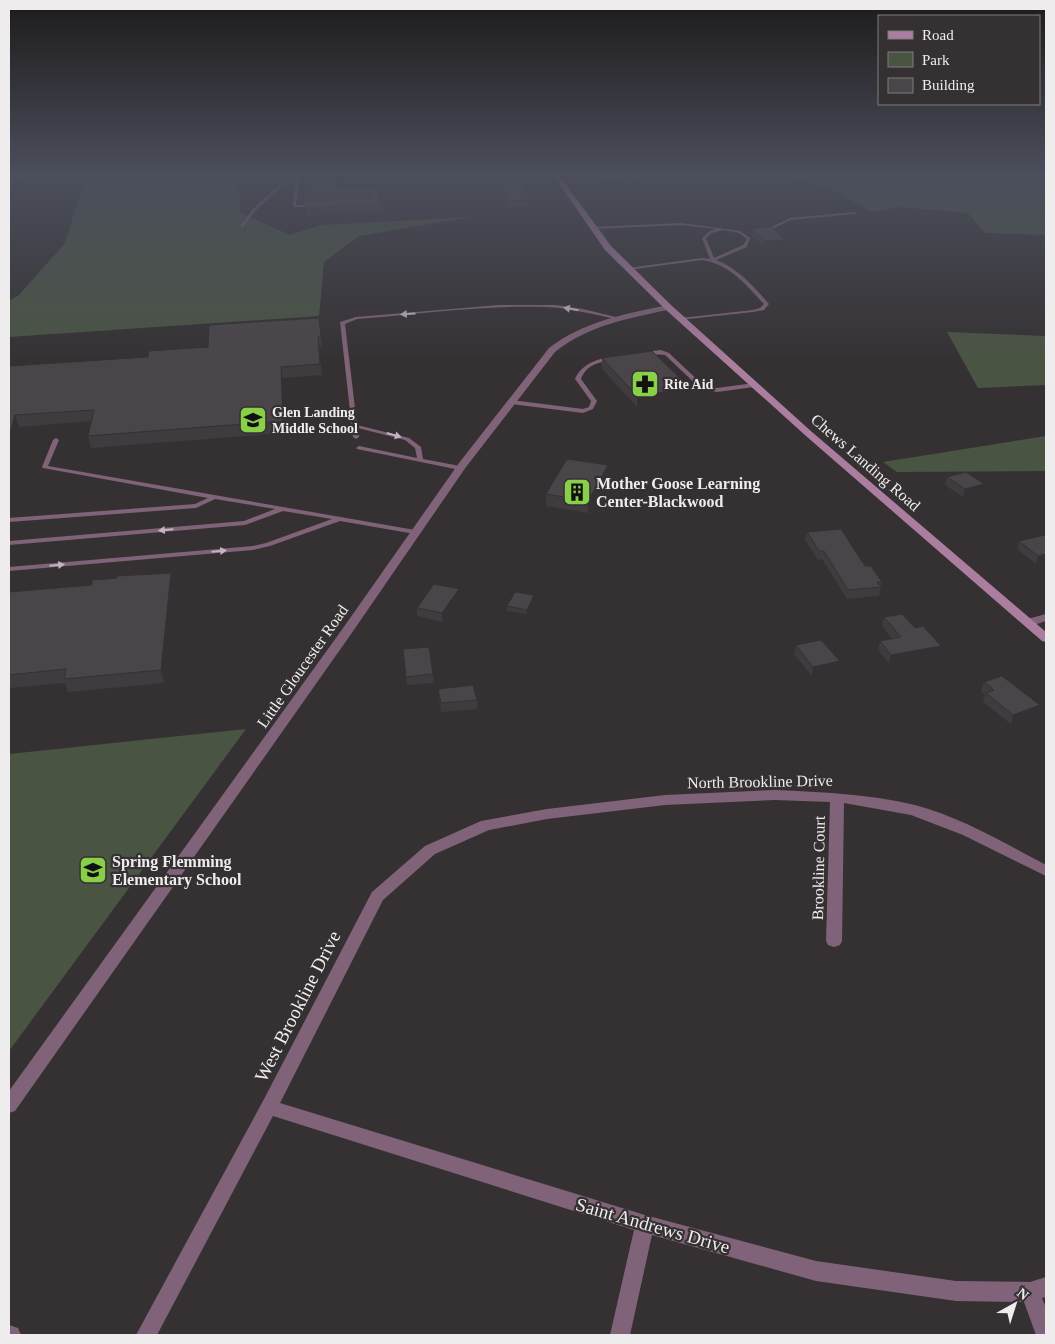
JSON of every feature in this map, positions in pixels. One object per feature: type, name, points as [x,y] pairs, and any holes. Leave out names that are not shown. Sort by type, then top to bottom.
[{"type":"main road","name":"Chews Landing Road","points":[[600,238],[628,270],[754,385],[1046,638]]},
{"type":"street","name":"Little Gloucester Road","points":[[9,1105],[333,651],[460,468],[552,350],[562,341],[583,329],[618,318],[668,307]]},
{"type":"street","points":[[1028,623],[1046,617]]},
{"type":"street","name":"North Brookline Drive","points":[[581,810],[665,800],[775,795],[837,797],[913,810],[968,831],[1046,871]]},
{"type":"street","name":"Brookline Court","points":[[834,941],[837,797]]},
{"type":"street","name":"West Brookline Drive","points":[[146,1335],[269,1107],[377,896],[430,850],[486,825],[581,810]]},
{"type":"street","name":"Saint Andrews Drive","points":[[269,1107],[644,1224],[816,1271],[956,1291],[1038,1290]]},
{"type":"street","points":[[620,1335],[644,1224]]},
{"type":"street","points":[[1038,1290],[1046,1335]]},
{"type":"lane","points":[[704,238],[704,242],[713,260]]},
{"type":"lane","points":[[713,260],[748,243],[747,238]]},
{"type":"lane","points":[[628,270],[693,260],[713,260],[729,267],[767,304],[762,309],[753,311],[681,319]]},
{"type":"lane","points":[[356,436],[342,323],[356,318],[469,309],[546,306],[618,318]]},
{"type":"lane","points":[[634,356],[661,352],[667,354],[703,388],[717,390],[754,385]]},
{"type":"lane","points":[[511,402],[575,411],[591,408],[594,401],[578,379],[580,374],[596,362],[616,358]]},
{"type":"lane","points":[[355,426],[407,439],[418,448],[420,460]]},
{"type":"lane","points":[[56,440],[45,467],[415,532]]},
{"type":"lane","points":[[359,448],[460,468]]},
{"type":"lane","points":[[9,520],[196,506],[214,497]]},
{"type":"lane","points":[[9,543],[245,523],[282,509]]},
{"type":"lane","points":[[9,569],[253,548],[268,545],[339,519]]},
{"type":"green space","points":[[67,238],[357,238],[324,262],[319,316],[9,337],[9,301],[19,295],[65,243]]},
{"type":"green space","points":[[947,332],[1046,336],[1046,385],[978,388]]},
{"type":"green space","points":[[1046,436],[1046,471],[897,472],[883,462]]},
{"type":"green space","points":[[246,729],[9,1051],[9,754]]},
{"type":"building","points":[[761,238],[783,238],[785,240],[765,241]]},
{"type":"building","points":[[319,318],[321,337],[318,337],[320,364],[281,367],[283,421],[88,436],[94,410],[15,415],[9,437],[9,366],[148,357],[149,351],[208,347],[209,325]]},
{"type":"building","name":"Rite Aid","points":[[652,351],[690,388],[637,396],[602,358]]},
{"type":"building","points":[[567,459],[608,465],[588,501],[546,494]]},
{"type":"building","points":[[966,472],[984,484],[965,489],[947,477]]},
{"type":"building","points":[[841,529],[865,566],[871,566],[882,582],[877,582],[881,587],[848,590],[824,551],[819,551],[807,532]]},
{"type":"building","points":[[1045,535],[1046,554],[1038,556],[1019,541]]},
{"type":"building","points":[[171,573],[161,670],[64,679],[66,669],[9,675],[9,592],[92,585],[92,580],[117,578],[117,576]]},
{"type":"building","points":[[434,584],[459,589],[442,613],[417,608]]},
{"type":"building","points":[[515,592],[534,595],[527,610],[507,606]]},
{"type":"building","points":[[902,614],[915,628],[923,626],[941,646],[891,655],[880,641],[901,637],[884,617]]},
{"type":"building","points":[[821,640],[840,661],[813,667],[796,645]]},
{"type":"building","points":[[429,647],[433,674],[406,677],[403,649]]},
{"type":"building","points":[[1002,676],[1040,705],[1013,715],[986,693],[994,690],[984,682]]},
{"type":"building","points":[[473,685],[477,700],[441,703],[438,689]]},
{"type":"place","name":"Rite Aid","points":[[645,384]]},
{"type":"place","name":"Glen Landing Middle School","points":[[253,420]]},
{"type":"place","name":"Mother Goose Learning Center-Blackwood","points":[[577,492]]},
{"type":"place","name":"Spring Flemming Elementary School","points":[[93,870]]}]
